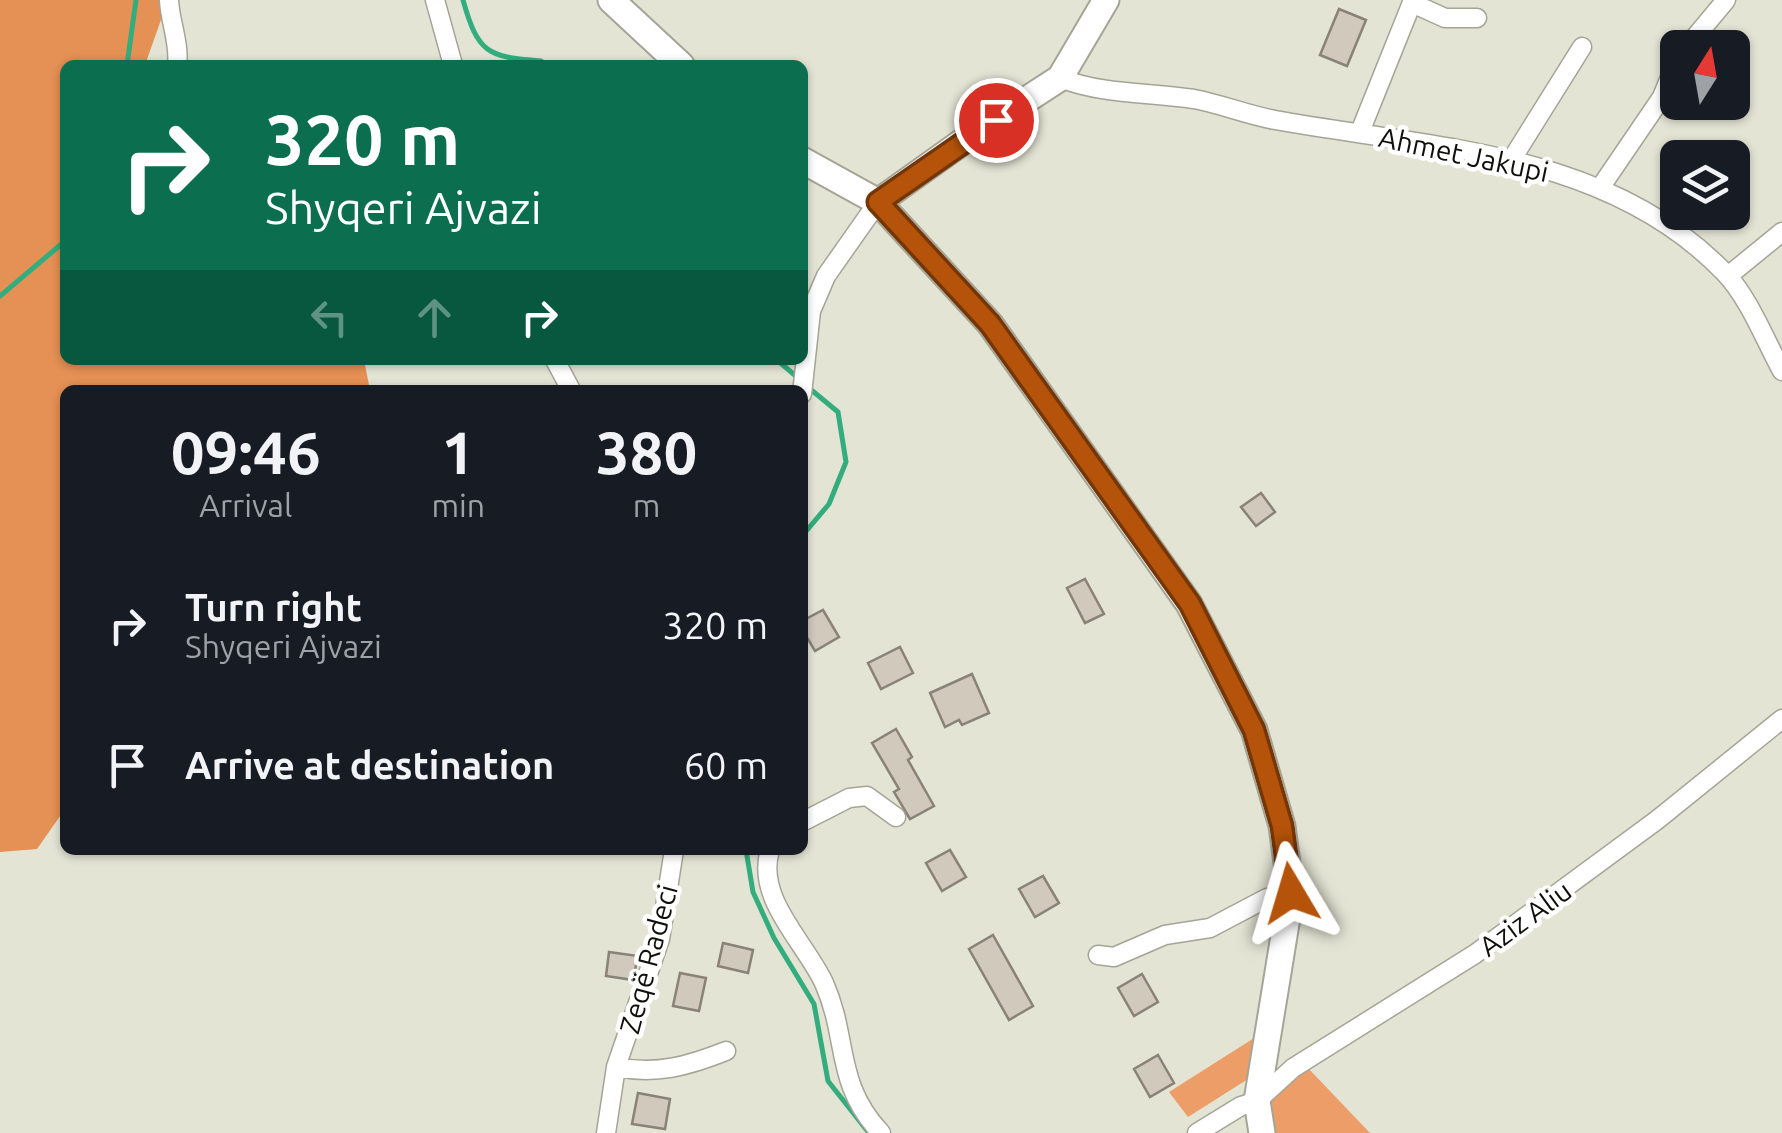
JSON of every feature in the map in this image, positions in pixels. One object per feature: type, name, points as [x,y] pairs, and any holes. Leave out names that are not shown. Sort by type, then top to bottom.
[{"type":"street","points":[[169,0],[177,60]]},
{"type":"street","points":[[434,0],[451,60]]},
{"type":"street","points":[[611,0],[675,60]]},
{"type":"street","points":[[808,340],[811,311],[826,276],[878,202],[972,134],[1060,78],[1106,0]]},
{"type":"street","points":[[1701,30],[1726,0]]},
{"type":"street","name":"Ahmet Jakupi","points":[[1360,132],[1413,1],[1446,18],[1477,18]]},
{"type":"street","points":[[1512,159],[1582,47]]},
{"type":"street","name":"Ahmet Jakupi","points":[[1060,78],[1090,90],[1196,100],[1272,120],[1512,159],[1600,188],[1676,228],[1728,276],[1782,371]]},
{"type":"street","points":[[1600,188],[1660,100]]},
{"type":"street","points":[[808,163],[878,202],[990,324],[1190,604],[1254,730],[1282,826],[1291,893],[1257,1101],[1262,1133]]},
{"type":"street","points":[[1728,276],[1782,232]]},
{"type":"street","name":"Aziz Aliu","points":[[1197,1133],[1240,1106],[1257,1101],[1293,1068],[1476,954],[1657,820],[1782,719]]},
{"type":"street","points":[[808,819],[849,798],[867,796],[896,817]]},
{"type":"street","name":"Zeqë Radeci","points":[[606,1133],[616,1067],[660,938],[673,855]]},
{"type":"street","points":[[769,855],[766,878],[786,921],[824,983],[848,1085],[864,1115],[881,1133]]},
{"type":"street","points":[[1098,955],[1114,957],[1165,935],[1210,928],[1266,898],[1291,893]]},
{"type":"street","name":"Zeqë Radeci","points":[[616,1067],[639,1072],[670,1070],[726,1051]]},
{"type":"shaded area","points":[[0,0],[168,0],[147,60],[60,60],[60,365],[365,365],[369,385],[60,385],[60,816],[37,849],[0,852]]},
{"type":"shaded area","points":[[1262,1033],[1256,1074],[1188,1117],[1169,1092]]},
{"type":"shaded area","points":[[1308,1068],[1370,1133],[1272,1133],[1269,1098]]},
{"type":"building","points":[[1339,9],[1366,20],[1347,66],[1320,55]]},
{"type":"building","points":[[1261,493],[1275,512],[1256,526],[1241,507]]},
{"type":"building","points":[[1085,579],[1104,614],[1085,623],[1067,588]]},
{"type":"building","points":[[823,610],[839,637],[815,651],[808,639],[808,618]]},
{"type":"building","points":[[900,647],[913,673],[881,689],[868,663]]},
{"type":"building","points":[[972,674],[989,713],[962,725],[959,720],[945,727],[930,693]]},
{"type":"building","points":[[896,729],[934,806],[910,819],[894,792],[899,789],[872,743]]},
{"type":"building","points":[[950,850],[966,877],[942,891],[926,863]]},
{"type":"building","points":[[1043,876],[1059,903],[1035,917],[1019,889]]},
{"type":"building","points":[[993,935],[1033,1006],[1009,1020],[969,949]]},
{"type":"building","points":[[723,943],[753,950],[748,973],[718,966]]},
{"type":"building","points":[[609,952],[638,956],[633,980],[606,976]]},
{"type":"building","points":[[680,973],[706,978],[699,1011],[673,1006]]},
{"type":"building","points":[[1142,974],[1158,1002],[1134,1016],[1118,988]]},
{"type":"building","points":[[1158,1055],[1174,1083],[1150,1097],[1134,1069]]},
{"type":"building","points":[[638,1093],[670,1099],[665,1129],[632,1124]]},
{"type":"waterway","points":[[128,60],[136,0]]},
{"type":"waterway","points":[[463,0],[474,31],[487,49],[533,60]]},
{"type":"waterway","points":[[0,296],[60,245]]},
{"type":"waterway","points":[[783,365],[797,377]]},
{"type":"waterway","points":[[808,529],[829,504],[846,462],[838,412],[809,388]]},
{"type":"waterway","points":[[747,855],[753,892],[774,938],[814,1004],[828,1081],[869,1133]]},
{"type":"route","points":[[996,120],[878,202],[990,324],[1190,604],[1254,730],[1282,826],[1291,893]]}]
